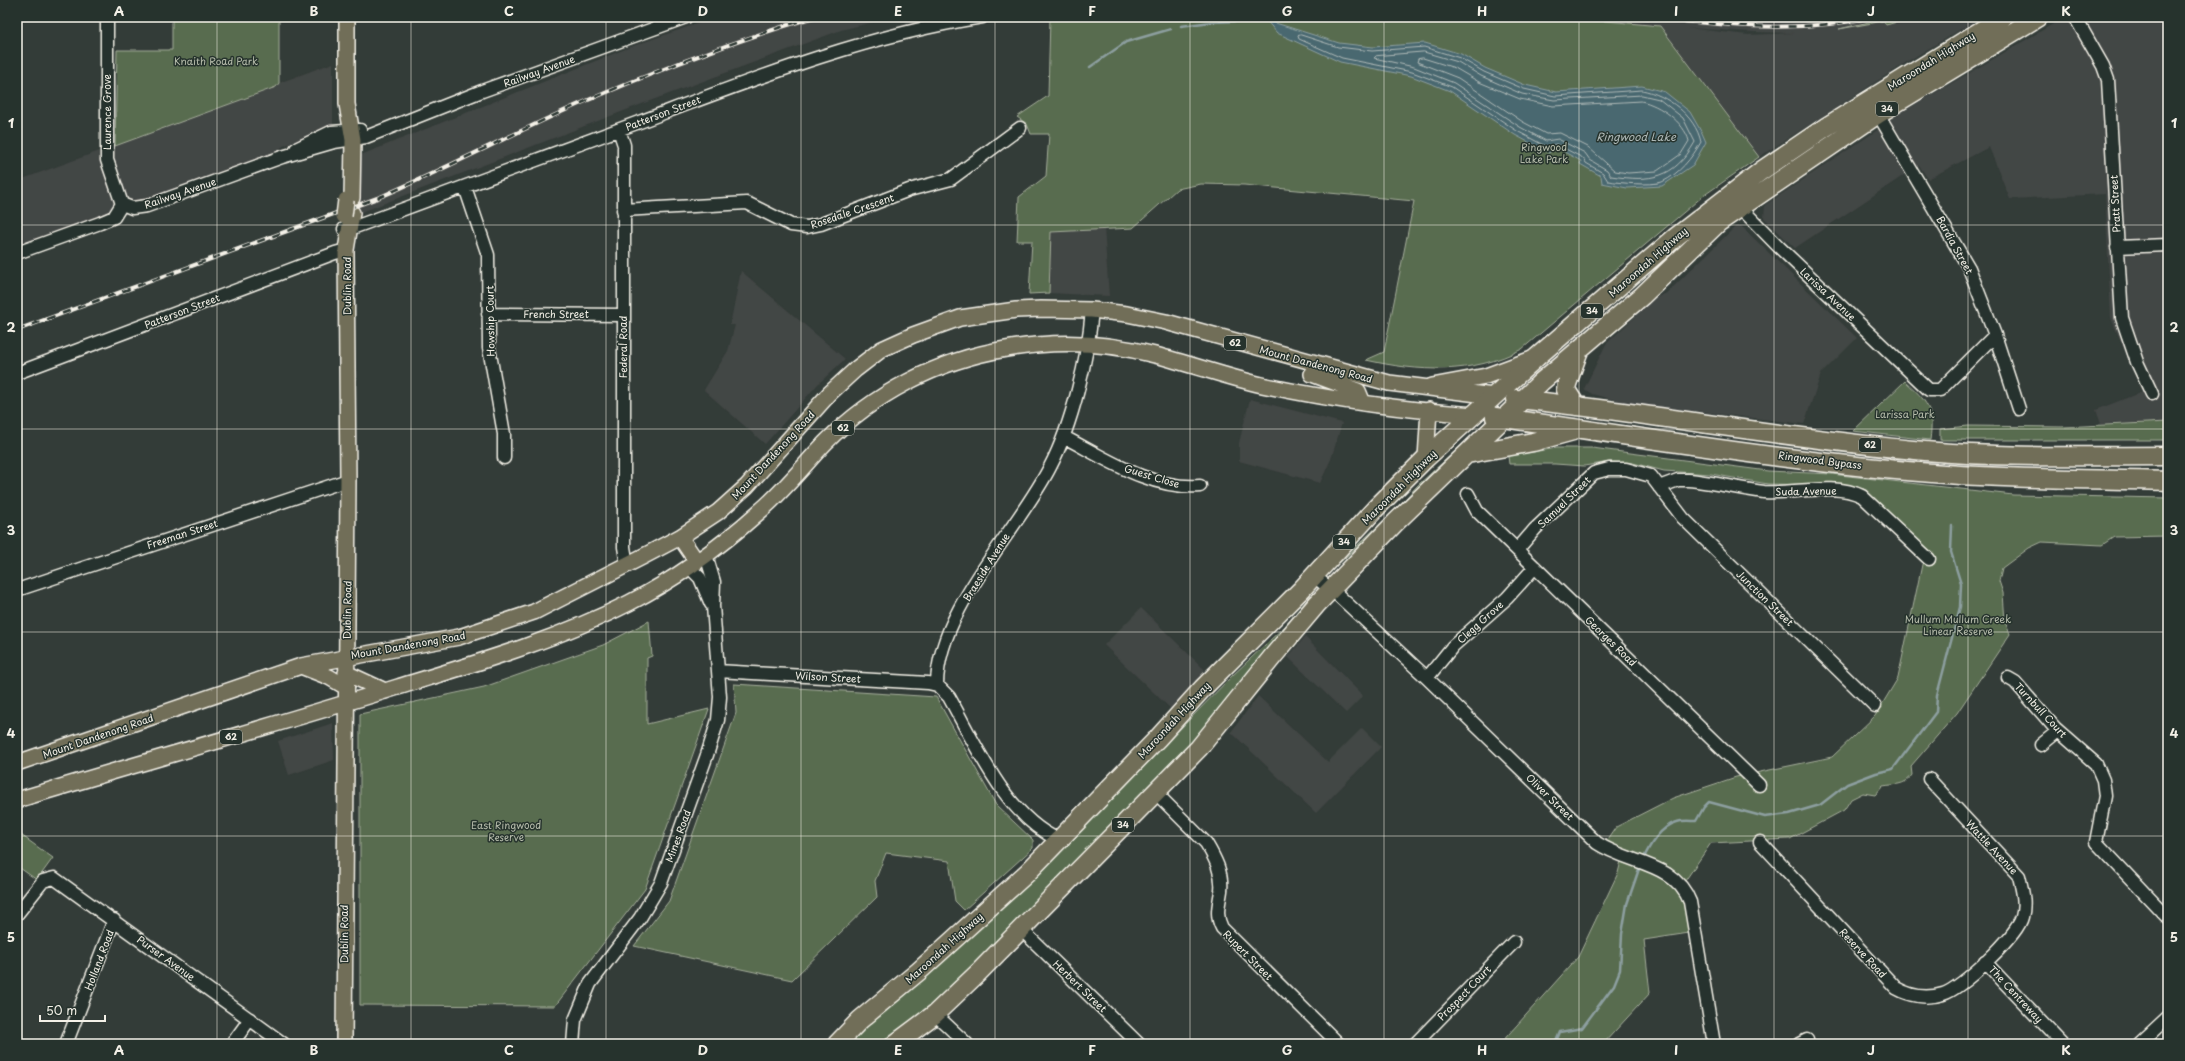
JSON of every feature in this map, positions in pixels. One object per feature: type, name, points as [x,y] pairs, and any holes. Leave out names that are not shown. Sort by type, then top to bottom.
[{"type":"highway","name":"Maroondah Highway","points":[[836,1044],[860,1020],[918,971],[1027,873],[1426,458],[1537,357],[1645,264],[1735,201],[1878,114],[1989,36],[2003,17]]},
{"type":"highway","name":"Maroondah Highway","points":[[895,1044],[935,1014],[1022,929],[1199,748],[1274,655],[1332,589],[1396,522],[1560,365],[1659,280],[1719,222],[1761,171],[1826,127],[1989,36],[2038,17]]},
{"type":"highway","points":[[1645,264],[1659,280]]},
{"type":"highway","points":[[1575,404],[1566,390],[1579,350]]},
{"type":"highway","name":"Ringwood Bypass","points":[[1494,396],[1575,404],[1726,428],[1925,451],[1990,455],[2168,456]]},
{"type":"highway","name":"Ringwood Bypass","points":[[1475,415],[1582,428],[1720,448],[1943,474],[2042,479],[2168,481]]},
{"type":"highway","points":[[1467,454],[1533,442],[1582,428]]},
{"type":"main road","name":"Dublin Road","points":[[344,1044],[348,480],[347,17]]},
{"type":"main road","name":"Mount Dandenong Road","points":[[17,763],[301,666],[443,640],[478,632],[534,612],[680,537],[718,512],[748,486],[845,378],[882,349],[913,335],[960,318],[1016,310],[1092,310],[1154,319],[1309,367],[1419,388],[1494,396]]},
{"type":"main road","name":"62","points":[[17,800],[385,691],[567,632],[634,601],[697,561],[761,511],[827,441],[865,409],[907,383],[934,370],[983,353],[1055,343],[1089,344],[1156,355],[1258,384],[1296,392],[1363,403],[1475,415]]},
{"type":"main road","points":[[1419,388],[1486,376],[1537,357]]},
{"type":"main road","points":[[1296,392],[1309,384],[1309,367],[1358,391],[1363,403]]},
{"type":"main road","points":[[1426,458],[1429,410]]},
{"type":"main road","points":[[680,537],[697,561]]},
{"type":"main road","points":[[301,666],[329,676],[385,691]]},
{"type":"street","name":"Laurence Grove","points":[[107,17],[107,160],[122,204]]},
{"type":"street","name":"Railway Avenue","points":[[122,204],[132,208],[147,206],[282,157],[325,134],[348,135],[392,125],[686,17]]},
{"type":"street","name":"Patterson Street","points":[[348,214],[465,187],[744,82],[851,45],[946,22],[982,17]]},
{"type":"street","name":"Pratt Street","points":[[2075,17],[2101,62],[2108,80],[2122,318],[2137,362],[2152,394]]},
{"type":"street","name":"Bardia Street","points":[[1878,114],[1969,268],[1995,335],[2019,409]]},
{"type":"street","name":"Rosedale Crescent","points":[[623,210],[747,203],[791,225],[807,227],[821,224],[909,190],[951,179],[1020,128]]},
{"type":"street","name":"Federal Road","points":[[619,130],[624,145],[624,547],[627,565]]},
{"type":"street","name":"Howship Court","points":[[465,187],[488,255],[490,358],[504,434],[504,458]]},
{"type":"street","name":"Larissa Avenue","points":[[1735,201],[1929,390],[1940,390],[1995,335]]},
{"type":"street","points":[[17,253],[105,221],[116,215],[122,204]]},
{"type":"street","points":[[2117,248],[2168,245]]},
{"type":"street","name":"Patterson Street","points":[[17,373],[347,249]]},
{"type":"street","name":"Braeside Avenue","points":[[938,686],[938,663],[966,596],[1050,468],[1064,436],[1089,344],[1092,310]]},
{"type":"street","name":"French Street","points":[[488,314],[623,314]]},
{"type":"street","name":"Guest Close","points":[[1064,436],[1129,471],[1178,486],[1200,486]]},
{"type":"street","name":"Samuel Street","points":[[1517,550],[1535,529],[1594,473],[1609,469],[1635,471],[1651,476],[1659,487]]},
{"type":"street","name":"Freeman Street","points":[[17,590],[348,480]]},
{"type":"street","name":"Suda Avenue","points":[[1659,487],[1678,480],[1688,480],[1763,492],[1825,490],[1855,493],[1862,496],[1929,559]]},
{"type":"street","name":"Junction Street","points":[[1659,487],[1683,518],[1875,706]]},
{"type":"street","name":"Georges Road","points":[[1468,494],[1477,511],[1759,785]]},
{"type":"street","name":"Mines Road","points":[[573,1044],[576,1020],[590,984],[640,918],[656,893],[668,866],[718,720],[720,697],[713,606],[714,582],[697,561]]},
{"type":"street","name":"Mines Road","points":[[697,561],[700,578],[713,606]]},
{"type":"street","name":"Clegg Grove","points":[[1427,678],[1453,646],[1507,598],[1535,567]]},
{"type":"street","name":"Oliver Street","points":[[1313,574],[1332,589],[1427,678],[1597,843],[1610,852],[1672,876],[1681,884],[1687,894],[1691,908],[1714,1044]]},
{"type":"street","name":"Wilson Street","points":[[718,671],[928,683],[938,686]]},
{"type":"street","name":"Turnbull Court","points":[[2008,678],[2015,682],[2058,731],[2096,764],[2103,780],[2104,804],[2096,842],[2168,918]]},
{"type":"street","points":[[938,686],[948,696],[996,781],[1007,796],[1044,833],[1059,840]]},
{"type":"street","points":[[2041,745],[2058,731]]},
{"type":"street","name":"Wattle Avenue","points":[[1929,779],[2019,876],[2024,906],[2022,918],[2016,932],[1985,962]]},
{"type":"street","name":"Rupert Street","points":[[1155,792],[1206,843],[1212,853],[1220,876],[1221,891],[1217,915],[1222,928],[1339,1044]]},
{"type":"street","name":"Reserve Road","points":[[1760,842],[1896,988],[1904,993],[1928,997],[1953,991],[1985,962]]},
{"type":"street","name":"Purser Avenue","points":[[17,914],[46,878],[54,878],[284,1044]]},
{"type":"street","name":"Holland Road","points":[[66,1044],[114,920]]},
{"type":"street","name":"Herbert Street","points":[[1022,929],[1139,1044]]},
{"type":"street","name":"Prospect Court","points":[[1415,1044],[1514,942]]},
{"type":"street","name":"The Centreway","points":[[1985,962],[2063,1044]]},
{"type":"street","points":[[935,1014],[967,1044]]},
{"type":"street","points":[[2140,1044],[2168,1017]]},
{"type":"street","points":[[232,1044],[250,1019]]},
{"type":"shaded area","points":[[716,17],[893,17],[841,30],[647,102],[359,213],[361,155],[633,46]]},
{"type":"shaded area","points":[[1563,17],[1890,17],[1850,27],[1884,21],[1887,25],[1915,17],[1981,17],[1910,60],[1759,157],[1660,26]],"holes":[[[1687,28],[1794,33],[1748,35]]]},
{"type":"shaded area","points":[[2065,17],[2168,17],[2168,422],[2101,424],[2096,410],[2142,392],[2111,318],[2105,194],[2010,199],[1989,147],[1928,179],[1919,165],[1795,248],[1764,218],[1765,205],[1876,131],[1892,118]]},
{"type":"shaded area","points":[[333,63],[333,127],[283,146],[274,155],[17,248],[17,181],[276,87],[279,83]]},
{"type":"shaded area","points":[[1736,226],[1741,226],[1857,338],[1821,374],[1804,424],[1626,403],[1592,394],[1584,389],[1606,344],[1655,298],[1667,293]]},
{"type":"shaded area","points":[[1104,228],[1109,296],[1049,293],[1050,232]]},
{"type":"shaded area","points":[[741,271],[845,359],[818,384],[765,444],[704,390],[728,351],[735,325],[730,325]]},
{"type":"shaded area","points":[[1250,399],[1342,423],[1331,459],[1320,483],[1239,461],[1239,443]]},
{"type":"shaded area","points":[[1141,608],[1205,670],[1171,709],[1104,645]]},
{"type":"shaded area","points":[[1305,637],[1363,696],[1346,713],[1288,657]]},
{"type":"shaded area","points":[[1258,696],[1328,762],[1362,728],[1381,747],[1316,813],[1231,732]]},
{"type":"shaded area","points":[[333,723],[334,760],[289,775],[278,741]]},
{"type":"green space","name":"Knaith Road Park","points":[[172,17],[279,17],[279,83],[276,87],[115,146],[117,50],[172,50]]},
{"type":"green space","name":"Ringwood Lake Park","points":[[1050,17],[1563,17],[1660,26],[1759,157],[1703,196],[1522,349],[1484,363],[1465,367],[1425,369],[1366,360],[1384,352],[1414,201],[1244,185],[1201,184],[1177,189],[1133,228],[1051,232],[1049,293],[1029,294],[1032,241],[1017,241],[1019,197],[1046,176],[1049,134],[1031,134],[1027,124],[1017,117],[1048,96]]},
{"type":"green space","points":[[1890,17],[1915,17],[1886,25],[1884,21],[1839,29]]},
{"type":"green space","name":"Larissa Park","points":[[1905,381],[1919,395],[1928,407],[1931,421],[1930,440],[1853,431]]},
{"type":"green space","points":[[2168,422],[2168,440],[1940,440],[1940,429],[1968,426],[2062,427]]},
{"type":"green space","points":[[1478,430],[1396,511],[1394,511],[1418,485]]},
{"type":"green space","name":"Mullum Mullum Creek Linear Reserve","points":[[1557,448],[1592,448],[1768,471],[1831,474],[2013,495],[2168,498],[2168,536],[2114,537],[2102,545],[2042,542],[2029,548],[2002,568],[1999,581],[2003,593],[2005,622],[2010,634],[1957,713],[1911,766],[1912,775],[1909,779],[1903,783],[1883,786],[1875,795],[1863,793],[1851,799],[1844,810],[1790,839],[1711,843],[1685,881],[1671,868],[1605,843],[1616,827],[1673,798],[1736,777],[1832,757],[1875,716],[1898,678],[1923,560],[1929,554],[1864,489],[1818,485],[1768,484],[1711,474],[1664,471],[1633,463],[1610,462],[1584,466],[1555,464],[1509,464],[1508,456]]},
{"type":"green space","points":[[1386,518],[1387,521],[1337,565]]},
{"type":"green space","points":[[1311,595],[1314,597],[1207,728],[1006,935],[908,1027],[886,1044],[848,1044],[1060,852],[1232,676],[1285,626]]},
{"type":"green space","name":"East Ringwood Reserve","points":[[649,621],[652,656],[647,658],[647,724],[709,709],[645,889],[555,1006],[360,1005],[360,714],[484,687],[603,645]]},
{"type":"green space","points":[[734,684],[936,697],[996,805],[1033,840],[1033,848],[964,910],[955,901],[949,861],[886,853],[875,881],[877,897],[792,980],[634,946],[669,901],[736,713]]},
{"type":"green space","points":[[21,835],[53,858],[37,880],[17,866],[17,840]]},
{"type":"green space","points":[[1621,861],[1658,875],[1674,885],[1684,902],[1688,917],[1689,933],[1644,940],[1650,993],[1603,1044],[1500,1044],[1578,957],[1618,873]]},
{"type":"water","name":"Ringwood Lake","points":[[1266,20],[1339,43],[1373,47],[1425,43],[1461,54],[1485,68],[1525,85],[1556,92],[1642,86],[1665,92],[1690,112],[1706,142],[1693,165],[1662,186],[1627,188],[1602,183],[1601,176],[1580,164],[1581,161],[1555,147],[1549,153],[1515,135],[1450,91],[1411,76],[1340,62],[1277,33]]},
{"type":"waterway","points":[[1181,26],[1211,22],[1266,20]]},
{"type":"waterway","points":[[1090,67],[1126,42],[1171,29]]},
{"type":"waterway","points":[[1643,860],[1652,843],[1661,832],[1671,824],[1679,821],[1696,821],[1704,807],[1709,802],[1765,817],[1789,814],[1820,805],[1847,784],[1876,773],[1893,769],[1936,712],[1937,695],[1960,607],[1961,584],[1951,552],[1952,526]]},
{"type":"waterway","points":[[1555,1044],[1560,1032],[1582,1028],[1614,985],[1620,970],[1622,934],[1627,904],[1640,866]]},
{"type":"railway","points":[[17,330],[380,197],[614,89],[670,66],[728,45],[814,17]]},
{"type":"railway","points":[[1644,17],[1730,25],[1787,27],[1844,22],[1873,17]]}]
